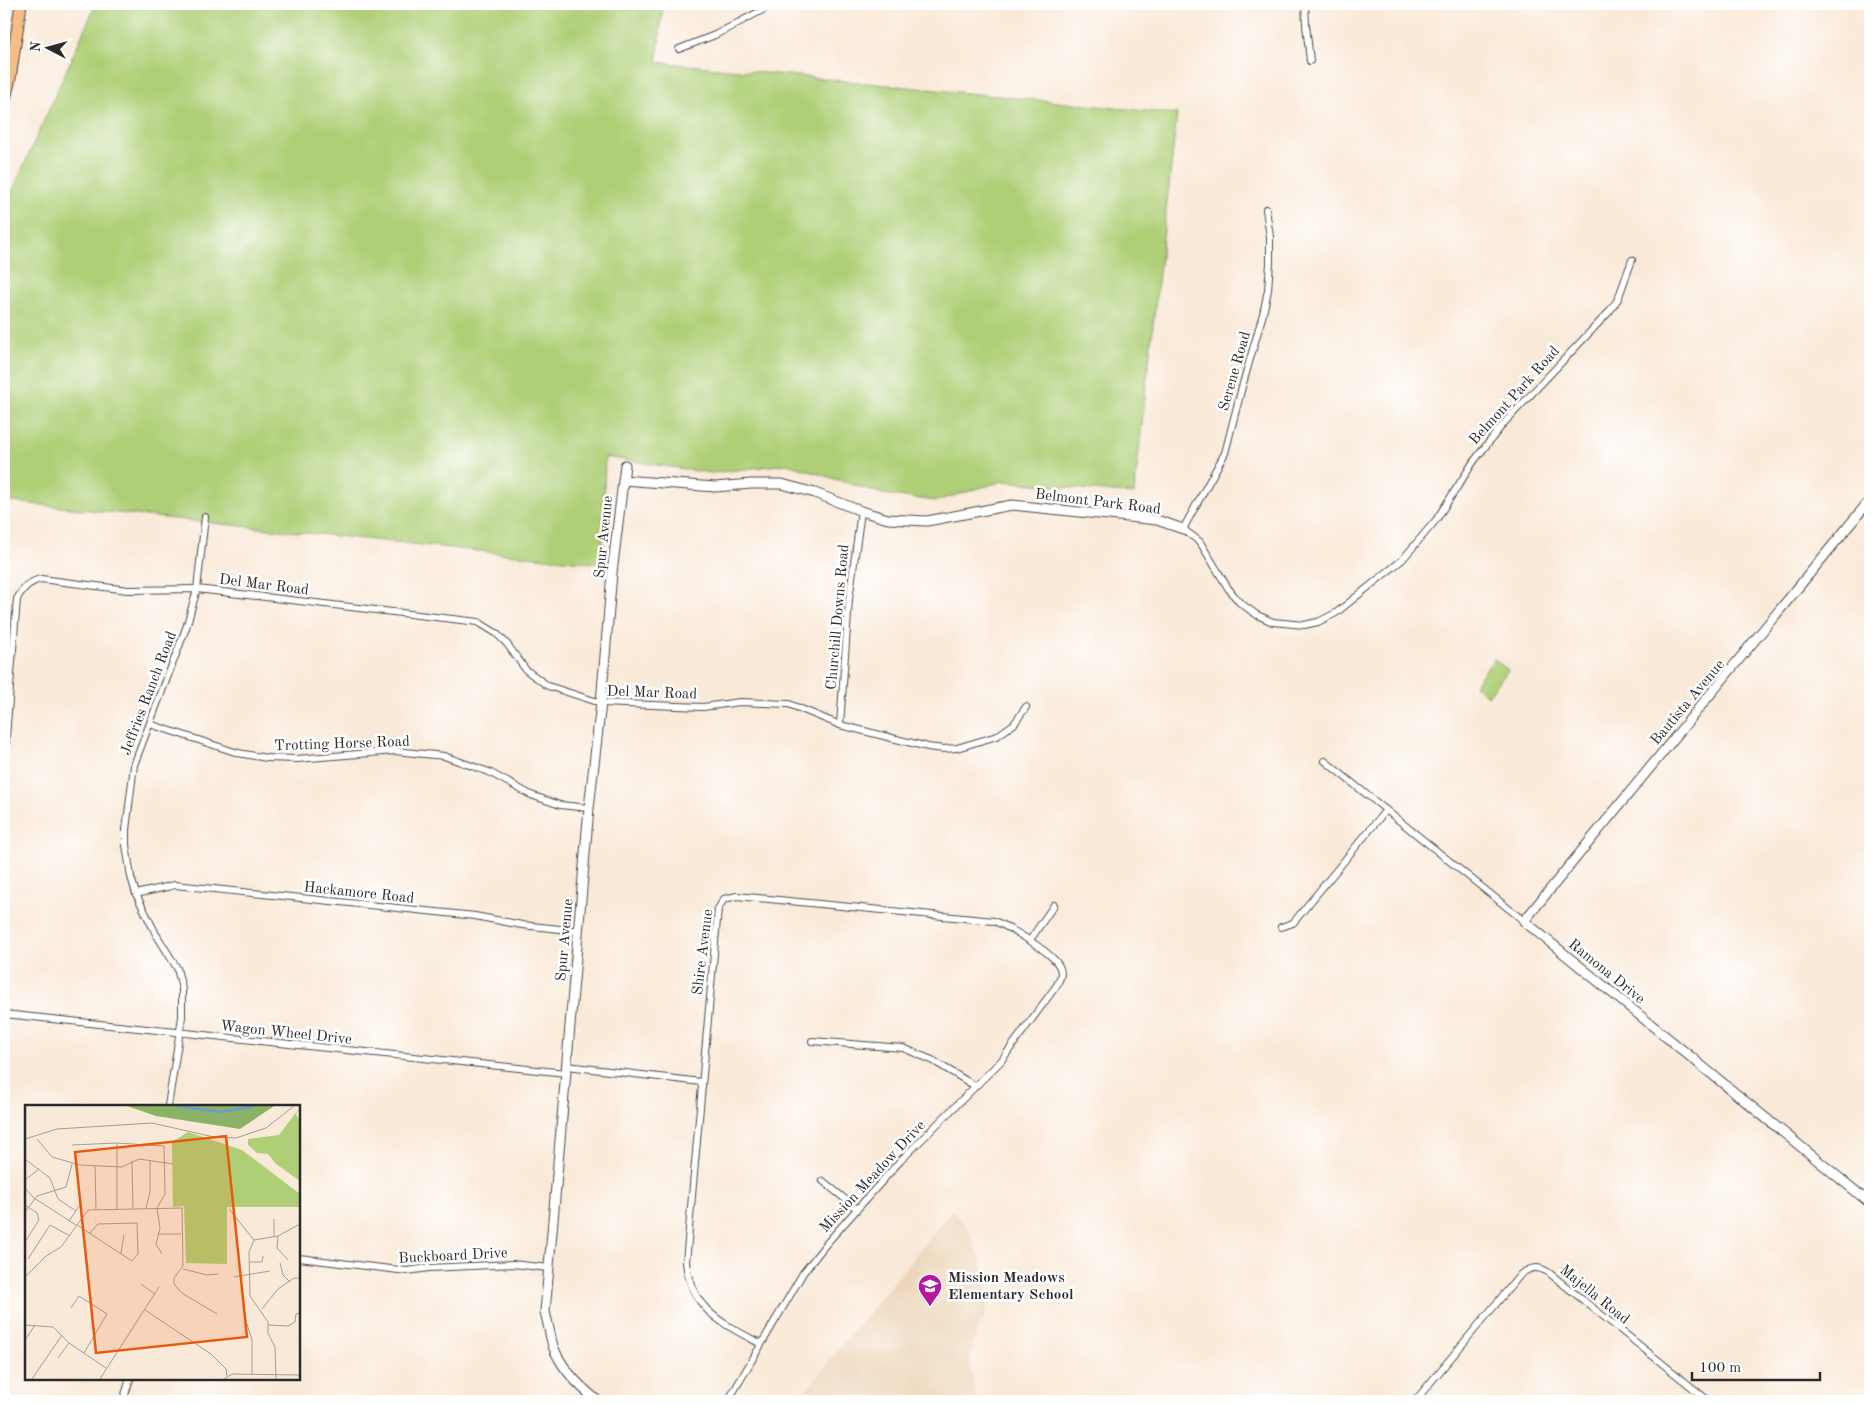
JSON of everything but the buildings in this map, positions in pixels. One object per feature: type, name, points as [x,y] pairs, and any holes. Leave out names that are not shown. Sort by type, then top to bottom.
[{"type":"highway","points":[[4,103],[10,78],[21,4]]},
{"type":"street","points":[[679,49],[715,34],[774,4]]},
{"type":"street","points":[[1306,4],[1310,61]]},
{"type":"street","name":"Serene Road","points":[[1184,529],[1225,454],[1263,314],[1270,263],[1270,237],[1266,209]]},
{"type":"street","name":"Belmont Park Road","points":[[623,480],[715,487],[782,484],[815,493],[860,511],[888,519],[927,521],[1012,505],[1157,520],[1184,529],[1200,542],[1228,588],[1239,602],[1257,615],[1273,622],[1304,625],[1318,622],[1336,613],[1402,560],[1436,520],[1474,462],[1504,423],[1609,312],[1618,299],[1632,260]]},
{"type":"street","name":"Spur Avenue","points":[[598,1401],[565,1368],[554,1347],[545,1312],[589,808],[624,465]]},
{"type":"street","name":"Bautista Avenue","points":[[1524,921],[1870,500]]},
{"type":"street","name":"Churchill Downs Road","points":[[840,725],[849,600],[860,511]]},
{"type":"street","name":"Jeffries Ranch Road","points":[[168,1105],[182,1016],[182,989],[177,968],[156,934],[136,894],[126,845],[126,830],[134,765],[186,628],[197,589],[205,517]]},
{"type":"street","name":"Del Mar Road","points":[[4,762],[17,599],[22,589],[33,581],[41,579],[128,590],[197,589],[478,622],[496,633],[507,644],[526,670],[548,686],[600,703],[703,707],[740,702],[789,704],[840,725],[928,747],[957,748],[997,736],[1014,724],[1026,707]]},
{"type":"street","name":"Trotting Horse Road","points":[[150,724],[238,753],[267,758],[297,759],[395,751],[444,756],[489,772],[531,795],[560,805],[589,808]]},
{"type":"street","name":"Ramona Drive","points":[[1325,761],[1870,1203]]},
{"type":"street","points":[[1281,927],[1293,923],[1386,810]]},
{"type":"street","name":"Hackamore Road","points":[[136,894],[175,885],[475,916],[522,925],[579,931]]},
{"type":"street","name":"Shire Avenue","points":[[761,1344],[722,1323],[711,1314],[695,1296],[687,1274],[686,1262],[718,909],[724,899],[737,896],[994,921],[1007,926],[1030,940],[1059,964],[1062,972],[1057,985]]},
{"type":"street","points":[[1030,940],[1054,905]]},
{"type":"street","name":"Mission Meadow Drive","points":[[728,1401],[804,1273],[826,1244],[900,1161],[1001,1061],[1057,985]]},
{"type":"street","name":"Wagon Wheel Drive","points":[[4,1014],[179,1034],[701,1082]]},
{"type":"street","points":[[812,1041],[903,1048],[932,1060],[975,1086]]},
{"type":"street","points":[[823,1181],[857,1209]]},
{"type":"street","name":"Buckboard Drive","points":[[300,1258],[407,1272],[428,1268],[513,1264],[548,1268]]},
{"type":"street","name":"Majella Road","points":[[1415,1401],[1521,1274],[1530,1268],[1540,1268],[1548,1272],[1709,1401]]},
{"type":"street","points":[[123,1401],[130,1380]]},
{"type":"shaded area","name":"Mission Meadows Elementary School","points":[[952,1210],[967,1227],[976,1247],[985,1272],[989,1299],[985,1316],[978,1326],[970,1361],[976,1401],[797,1401]]},
{"type":"green space","points":[[96,4],[663,4],[657,62],[1177,114],[1134,494],[1003,481],[936,501],[883,494],[787,464],[711,473],[605,457],[602,564],[4,501],[4,210]]},
{"type":"green space","points":[[1494,659],[1508,670],[1488,696],[1474,685]]},
{"type":"place","name":"Mission Meadows Elementary School","points":[[930,1307]]}]
